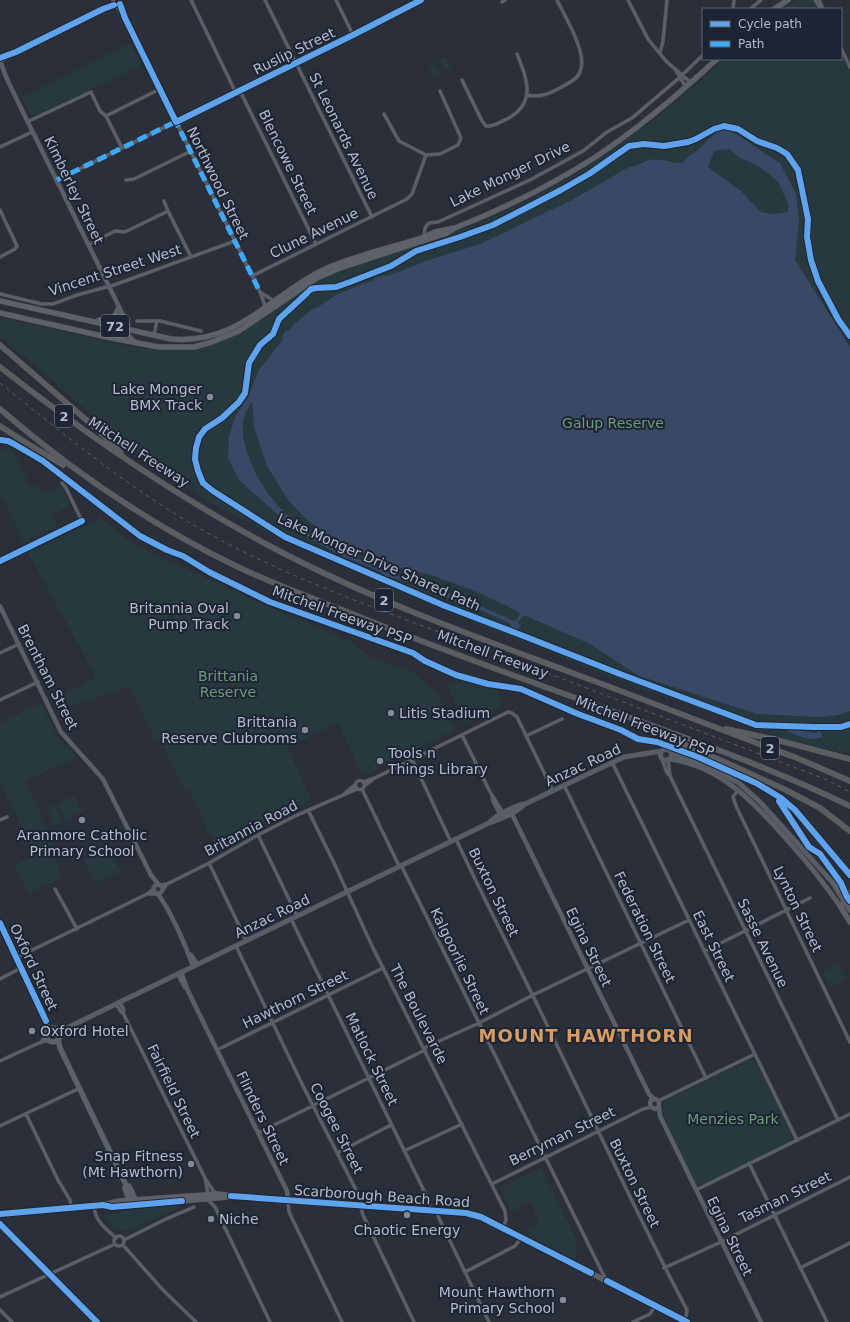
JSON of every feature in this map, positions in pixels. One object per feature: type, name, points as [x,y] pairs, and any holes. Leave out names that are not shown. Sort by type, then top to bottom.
[{"type":"highway","points":[[0,345],[99,431],[131,462]]},
{"type":"highway","name":"Mitchell Freeway","points":[[0,367],[82,429],[131,462],[223,520],[286,555],[397,606],[797,758],[850,781]]},
{"type":"highway","name":"Mitchell Freeway","points":[[0,409],[50,451],[131,508],[207,551],[270,581],[389,629],[662,729],[751,764],[850,806]]},
{"type":"highway","points":[[0,426],[90,480]]},
{"type":"highway","points":[[584,701],[786,790],[820,808],[850,831]]},
{"type":"highway","points":[[710,726],[773,738],[850,759]]},
{"type":"main road","points":[[776,8],[788,0]]},
{"type":"main road","name":"Lake Monger Drive","points":[[0,301],[171,338],[200,339],[214,335],[242,323],[300,284],[340,262],[447,233],[510,204],[569,173],[627,135],[691,83],[716,60]]},
{"type":"main road","name":"Lake Monger Drive","points":[[0,312],[111,338],[159,347],[194,347],[212,342],[246,326],[318,278],[340,268],[424,239]]},
{"type":"main road","points":[[84,319],[112,320],[120,310]]},
{"type":"main road","points":[[850,893],[842,891],[833,883],[760,802],[740,784],[703,764],[666,750],[662,751],[662,758],[689,763],[700,767],[722,778],[746,796],[779,830],[822,880],[850,922]]},
{"type":"main road","name":"Anzac Road","points":[[51,1031],[65,1029],[451,842],[612,762],[630,755],[652,754],[662,751]]},
{"type":"main road","points":[[669,760],[671,753]]},
{"type":"main road","name":"Anzac Road","points":[[652,754],[662,758]]},
{"type":"main road","name":"Anzac Road","points":[[489,823],[501,815],[511,812]]},
{"type":"main road","points":[[833,883],[848,906]]},
{"type":"main road","points":[[848,906],[850,898]]},
{"type":"main road","points":[[841,908],[848,906]]},
{"type":"main road","name":"Oxford Street","points":[[0,923],[51,1031]]},
{"type":"main road","name":"Anzac Road","points":[[55,1039],[65,1029]]},
{"type":"main road","points":[[51,1031],[55,1039]]},
{"type":"main road","points":[[51,1031],[126,1185],[129,1186],[133,1202]]},
{"type":"main road","name":"Scarborough Beach Road","points":[[0,1214],[103,1205],[112,1207],[133,1202],[207,1196],[231,1196],[466,1213],[475,1215],[504,1229],[686,1321]]},
{"type":"street","points":[[103,9],[113,0],[115,5]]},
{"type":"street","points":[[0,62],[16,52],[124,0]]},
{"type":"street","points":[[190,0],[236,93]]},
{"type":"street","name":"St Leonards Avenue","points":[[265,0],[372,217]]},
{"type":"street","points":[[336,0],[353,35]]},
{"type":"street","points":[[408,0],[410,5]]},
{"type":"street","name":"Ruslip Street","points":[[56,180],[236,93],[421,0]]},
{"type":"street","points":[[527,95],[538,96],[549,94],[575,80],[581,71],[581,53],[578,43],[557,0]]},
{"type":"street","points":[[628,0],[643,31],[660,53],[691,83]]},
{"type":"street","points":[[660,53],[663,41],[667,0]]},
{"type":"street","points":[[751,8],[760,0]]},
{"type":"street","points":[[815,0],[821,8]]},
{"type":"street","name":"Northwood Street","points":[[120,2],[125,18],[260,292],[266,308]]},
{"type":"street","name":"Northwood Street","points":[[115,5],[125,18]]},
{"type":"street","points":[[842,50],[850,67]]},
{"type":"street","points":[[0,58],[16,52]]},
{"type":"street","points":[[462,80],[482,121],[488,126],[493,126],[517,113],[522,108],[527,95],[525,74],[517,54]]},
{"type":"street","name":"Lake Monger Drive","points":[[424,239],[425,228],[429,223],[438,222],[530,180],[583,151],[607,132],[632,118],[679,78],[702,56]]},
{"type":"street","name":"Kimberley Street","points":[[0,62],[6,79],[27,122],[120,310],[124,315],[128,325],[126,328],[127,334],[137,343]]},
{"type":"street","points":[[675,69],[679,78],[686,87]]},
{"type":"street","name":"Kimberley Street","points":[[0,70],[6,79]]},
{"type":"street","points":[[106,116],[160,89]]},
{"type":"street","name":"Blencowe Street","points":[[240,90],[316,244]]},
{"type":"street","points":[[384,114],[399,141],[426,155],[440,154],[455,147],[460,140],[460,133],[440,91]]},
{"type":"street","points":[[27,122],[91,92],[100,111],[106,116],[122,148]]},
{"type":"street","points":[[0,147],[32,132]]},
{"type":"street","points":[[126,180],[134,179],[191,151]]},
{"type":"street","name":"Clune Avenue","points":[[252,276],[410,197],[426,155]]},
{"type":"street","points":[[164,201],[191,257]]},
{"type":"street","points":[[0,210],[17,246],[15,249],[0,257]]},
{"type":"street","points":[[88,245],[115,231],[125,232],[168,211]]},
{"type":"street","name":"Vincent Street West","points":[[0,294],[49,304],[57,303],[76,295],[109,287],[234,241]]},
{"type":"street","points":[[260,292],[275,301]]},
{"type":"street","points":[[137,321],[157,321],[201,331]]},
{"type":"street","points":[[154,335],[157,321]]},
{"type":"street","points":[[111,338],[126,328]]},
{"type":"street","points":[[0,561],[82,521],[66,488],[62,483]]},
{"type":"street","name":"Brentham Street","points":[[0,606],[62,732],[103,779],[153,879],[160,890],[163,901],[195,965]]},
{"type":"street","points":[[0,653],[19,644]]},
{"type":"street","points":[[0,700],[38,682]]},
{"type":"street","points":[[356,787],[362,789],[364,784],[375,778],[508,712],[517,717],[553,791]]},
{"type":"street","points":[[526,736],[562,719]]},
{"type":"street","points":[[462,735],[501,815]]},
{"type":"street","name":"Sasse Avenue","points":[[662,758],[667,773],[670,776],[838,1120]]},
{"type":"street","name":"Buxton Street","points":[[412,759],[451,842]]},
{"type":"street","name":"Sasse Avenue","points":[[669,760],[670,776]]},
{"type":"street","name":"East Street","points":[[612,762],[797,1140]]},
{"type":"street","name":"Britannia Road","points":[[16,958],[147,894],[160,890],[167,884],[209,863],[258,835],[356,787],[358,781],[364,784]]},
{"type":"street","name":"Lynton Street","points":[[740,784],[734,797],[734,804],[850,1042]]},
{"type":"street","name":"Federation Street","points":[[564,785],[706,1078]]},
{"type":"street","name":"Kalgoorlie Street","points":[[362,789],[607,1282]]},
{"type":"street","name":"The Boulevarde","points":[[308,810],[383,968],[505,1211],[506,1220],[504,1229]]},
{"type":"street","name":"Egina Street","points":[[511,812],[720,1242],[761,1322]]},
{"type":"street","points":[[0,820],[7,817]]},
{"type":"street","points":[[258,835],[297,916]]},
{"type":"street","name":"Buxton Street","points":[[456,839],[533,995],[664,1268],[687,1310],[686,1321]]},
{"type":"street","points":[[209,863],[246,940]]},
{"type":"street","name":"Brentham Street","points":[[153,879],[154,888],[160,890]]},
{"type":"street","name":"Britannia Road","points":[[147,894],[154,888]]},
{"type":"street","points":[[55,889],[77,929]]},
{"type":"street","points":[[705,952],[810,898]]},
{"type":"street","name":"Matlock Street","points":[[291,919],[429,1201],[430,1210]]},
{"type":"street","points":[[258,1133],[640,942],[689,920]]},
{"type":"street","name":"Coogee Street","points":[[236,946],[355,1188],[361,1202],[363,1215],[414,1322]]},
{"type":"street","points":[[0,979],[21,968]]},
{"type":"street","name":"Hawthorn Street","points":[[217,1050],[383,968]]},
{"type":"street","name":"Flinders Street","points":[[180,973],[286,1191],[289,1212],[342,1322]]},
{"type":"street","name":"Fairfield Street","points":[[118,1003],[124,1010],[123,1013],[205,1178],[216,1196]]},
{"type":"street","points":[[41,1042],[51,1031]]},
{"type":"street","points":[[0,1061],[41,1042],[55,1039]]},
{"type":"street","name":"Berryman Street","points":[[492,1184],[756,1054]]},
{"type":"street","points":[[0,1126],[80,1088]]},
{"type":"street","points":[[26,1114],[58,1180],[70,1200],[71,1208]]},
{"type":"street","points":[[696,1190],[850,1114]]},
{"type":"street","points":[[404,1151],[462,1124]]},
{"type":"street","points":[[337,1153],[391,1125]]},
{"type":"street","points":[[749,1163],[827,1322]]},
{"type":"street","name":"Tasman Street","points":[[664,1268],[720,1242],[850,1177]]},
{"type":"street","name":"Fairfield Street","points":[[205,1178],[207,1196]]},
{"type":"street","points":[[207,1196],[214,1207],[270,1322]]},
{"type":"street","points":[[214,1207],[216,1196]]},
{"type":"street","points":[[94,1206],[94,1213],[97,1219],[116,1238]]},
{"type":"street","points":[[124,1240],[194,1207]]},
{"type":"street","points":[[438,1211],[438,1216],[489,1322]]},
{"type":"street","points":[[0,1224],[97,1322]]},
{"type":"street","points":[[116,1238],[121,1236],[124,1240]]},
{"type":"street","points":[[115,1244],[114,1241],[116,1238]]},
{"type":"street","points":[[465,1272],[515,1246],[521,1238]]},
{"type":"street","points":[[123,1245],[124,1240]]},
{"type":"street","points":[[0,1297],[115,1244],[118,1246],[123,1245]]},
{"type":"street","points":[[800,1268],[850,1244]]},
{"type":"street","points":[[123,1245],[162,1288],[196,1322]]},
{"type":"street","points":[[633,1322],[650,1314],[655,1306]]},
{"type":"street","points":[[0,1310],[12,1322]]},
{"type":"green space","points":[[797,0],[814,0],[818,8],[784,8]]},
{"type":"green space","points":[[130,43],[141,65],[72,99],[68,99],[33,118],[22,97]]},
{"type":"green space","name":"Galup Reserve","points":[[842,55],[850,72],[850,754],[780,737],[642,689],[430,605],[285,541],[224,510],[173,480],[107,428],[0,335],[0,318],[119,344],[169,351],[202,348],[218,343],[245,330],[319,280],[342,269],[464,229],[535,197],[593,163],[647,125],[723,60],[842,60]]},
{"type":"green space","points":[[446,57],[451,67],[446,70],[440,59]]},
{"type":"green space","points":[[434,62],[440,73],[433,76],[427,66]]},
{"type":"green space","points":[[8,448],[12,450],[30,486],[39,487],[43,495],[61,486],[70,506],[52,515],[57,526],[24,542],[0,493],[0,451]]},
{"type":"green space","name":"Brittania Reserve","points":[[101,518],[132,543],[255,601],[352,642],[370,657],[415,673],[435,691],[455,730],[366,774],[361,772],[338,723],[287,748],[312,800],[216,847],[188,789],[185,791],[159,738],[155,740],[130,687],[58,709],[53,699],[96,677],[28,553]]},
{"type":"green space","points":[[466,680],[498,690],[500,707],[465,723],[447,685]]},
{"type":"green space","points":[[41,703],[58,738],[77,757],[25,781],[48,830],[61,878],[28,894],[14,865],[36,855],[0,782],[0,723]]},
{"type":"green space","points":[[74,796],[82,812],[74,816],[66,800]]},
{"type":"green space","points":[[65,800],[73,816],[65,820],[57,805]]},
{"type":"green space","points":[[55,805],[63,821],[55,825],[47,809]]},
{"type":"green space","points":[[109,848],[121,872],[95,883],[83,860]]},
{"type":"green space","points":[[839,964],[847,979],[830,987],[822,972]]},
{"type":"green space","name":"Menzies Park","points":[[749,1060],[753,1060],[757,1063],[792,1135],[792,1139],[789,1142],[707,1182],[697,1185],[671,1133],[662,1109],[663,1104],[667,1100]]},
{"type":"green space","points":[[541,1167],[577,1241],[575,1243],[577,1253],[575,1260],[524,1233],[525,1231],[536,1227],[533,1221],[530,1223],[529,1221],[534,1219],[537,1224],[539,1223],[531,1202],[526,1204],[524,1201],[519,1204],[520,1207],[512,1211],[500,1188]]},
{"type":"green space","points":[[178,1204],[178,1209],[125,1231],[115,1229],[103,1216],[148,1207]]},
{"type":"water","name":"Galup Reserve","points":[[722,129],[733,132],[780,163],[796,194],[799,221],[795,260],[850,347],[850,711],[838,715],[819,717],[757,714],[639,676],[590,644],[524,615],[517,623],[521,625],[515,630],[510,627],[511,624],[474,607],[454,601],[424,587],[385,576],[377,570],[344,557],[319,544],[285,521],[239,480],[228,458],[229,436],[236,415],[249,396],[258,371],[282,341],[284,332],[289,330],[294,324],[313,309],[336,295],[370,282],[377,277],[390,275],[429,260],[480,244],[572,200],[629,167],[654,160],[683,163],[688,156],[696,152],[718,130]],"holes":[[[729,149],[738,157],[759,166],[778,182],[788,203],[788,212],[773,214],[761,212],[741,191],[708,167],[714,151]],[[252,402],[254,427],[267,466],[289,501],[316,527],[344,544],[394,566],[434,576],[472,590],[507,606],[520,613],[517,620],[513,621],[443,591],[391,573],[329,546],[302,528],[277,505],[258,478],[251,463],[244,442],[243,424],[248,408]]]},
{"type":"water","points":[[791,729],[815,733],[819,731],[822,734],[822,737],[814,739],[804,738],[787,731]]},
{"type":"railway","points":[[0,383],[126,481],[179,516],[237,549],[334,592],[825,779],[850,792]]},
{"type":"marked path","points":[[174,118],[260,292]]},
{"type":"marked path","points":[[57,180],[179,120]]},
{"type":"cycle path","points":[[120,4],[125,18],[176,122],[421,0]]},
{"type":"cycle path","points":[[0,58],[16,52],[114,5]]},
{"type":"cycle path","name":"Lake Monger Drive Shared Path","points":[[850,336],[838,319],[818,281],[811,260],[807,237],[808,219],[798,170],[787,154],[777,148],[757,141],[738,129],[724,126],[714,129],[688,142],[664,146],[644,144],[629,146],[589,174],[493,225],[416,251],[391,266],[336,287],[311,289],[279,319],[273,334],[260,345],[249,363],[245,393],[239,402],[222,418],[205,429],[199,437],[195,459],[203,483],[285,537],[445,606],[756,725],[841,727],[850,724]]},
{"type":"cycle path","name":"Mitchell Freeway PSP","points":[[0,440],[8,441],[43,461],[140,536],[167,550],[183,556],[209,572],[270,602],[413,653],[425,661],[456,675],[488,684],[521,689],[578,714],[621,730],[638,739],[657,742],[698,757],[756,783],[781,798],[795,810],[850,875]]},
{"type":"cycle path","points":[[0,561],[82,521]]},
{"type":"cycle path","points":[[780,800],[779,801],[809,847],[820,854],[841,883],[850,901]]},
{"type":"cycle path","points":[[0,923],[46,1021]]},
{"type":"cycle path","points":[[231,1196],[466,1213],[481,1217],[591,1273]]},
{"type":"cycle path","points":[[0,1214],[103,1205],[112,1207],[182,1201]]},
{"type":"cycle path","points":[[0,1224],[97,1322]]},
{"type":"cycle path","points":[[607,1281],[687,1322]]},
{"type":"place","name":"Lake Monger BMX Track","points":[[210,397]]},
{"type":"place","name":"Britannia Oval Pump Track","points":[[237,616]]},
{"type":"place","name":"Litis Stadium","points":[[391,713]]},
{"type":"place","name":"Brittania Reserve Clubrooms","points":[[305,730]]},
{"type":"place","name":"Tools n Things Library","points":[[380,761]]},
{"type":"place","name":"Aranmore Catholic Primary School","points":[[82,820]]},
{"type":"place","name":"Oxford Hotel","points":[[32,1031]]},
{"type":"place","name":"Snap Fitness (Mt Hawthorn)","points":[[191,1164]]},
{"type":"place","name":"Chaotic Energy","points":[[407,1215]]},
{"type":"place","name":"Niche","points":[[211,1219]]},
{"type":"place","name":"Mount Hawthorn Primary School","points":[[563,1300]]},
{"type":"district","name":"MOUNT HAWTHORN","points":[[586,1036]]}]
